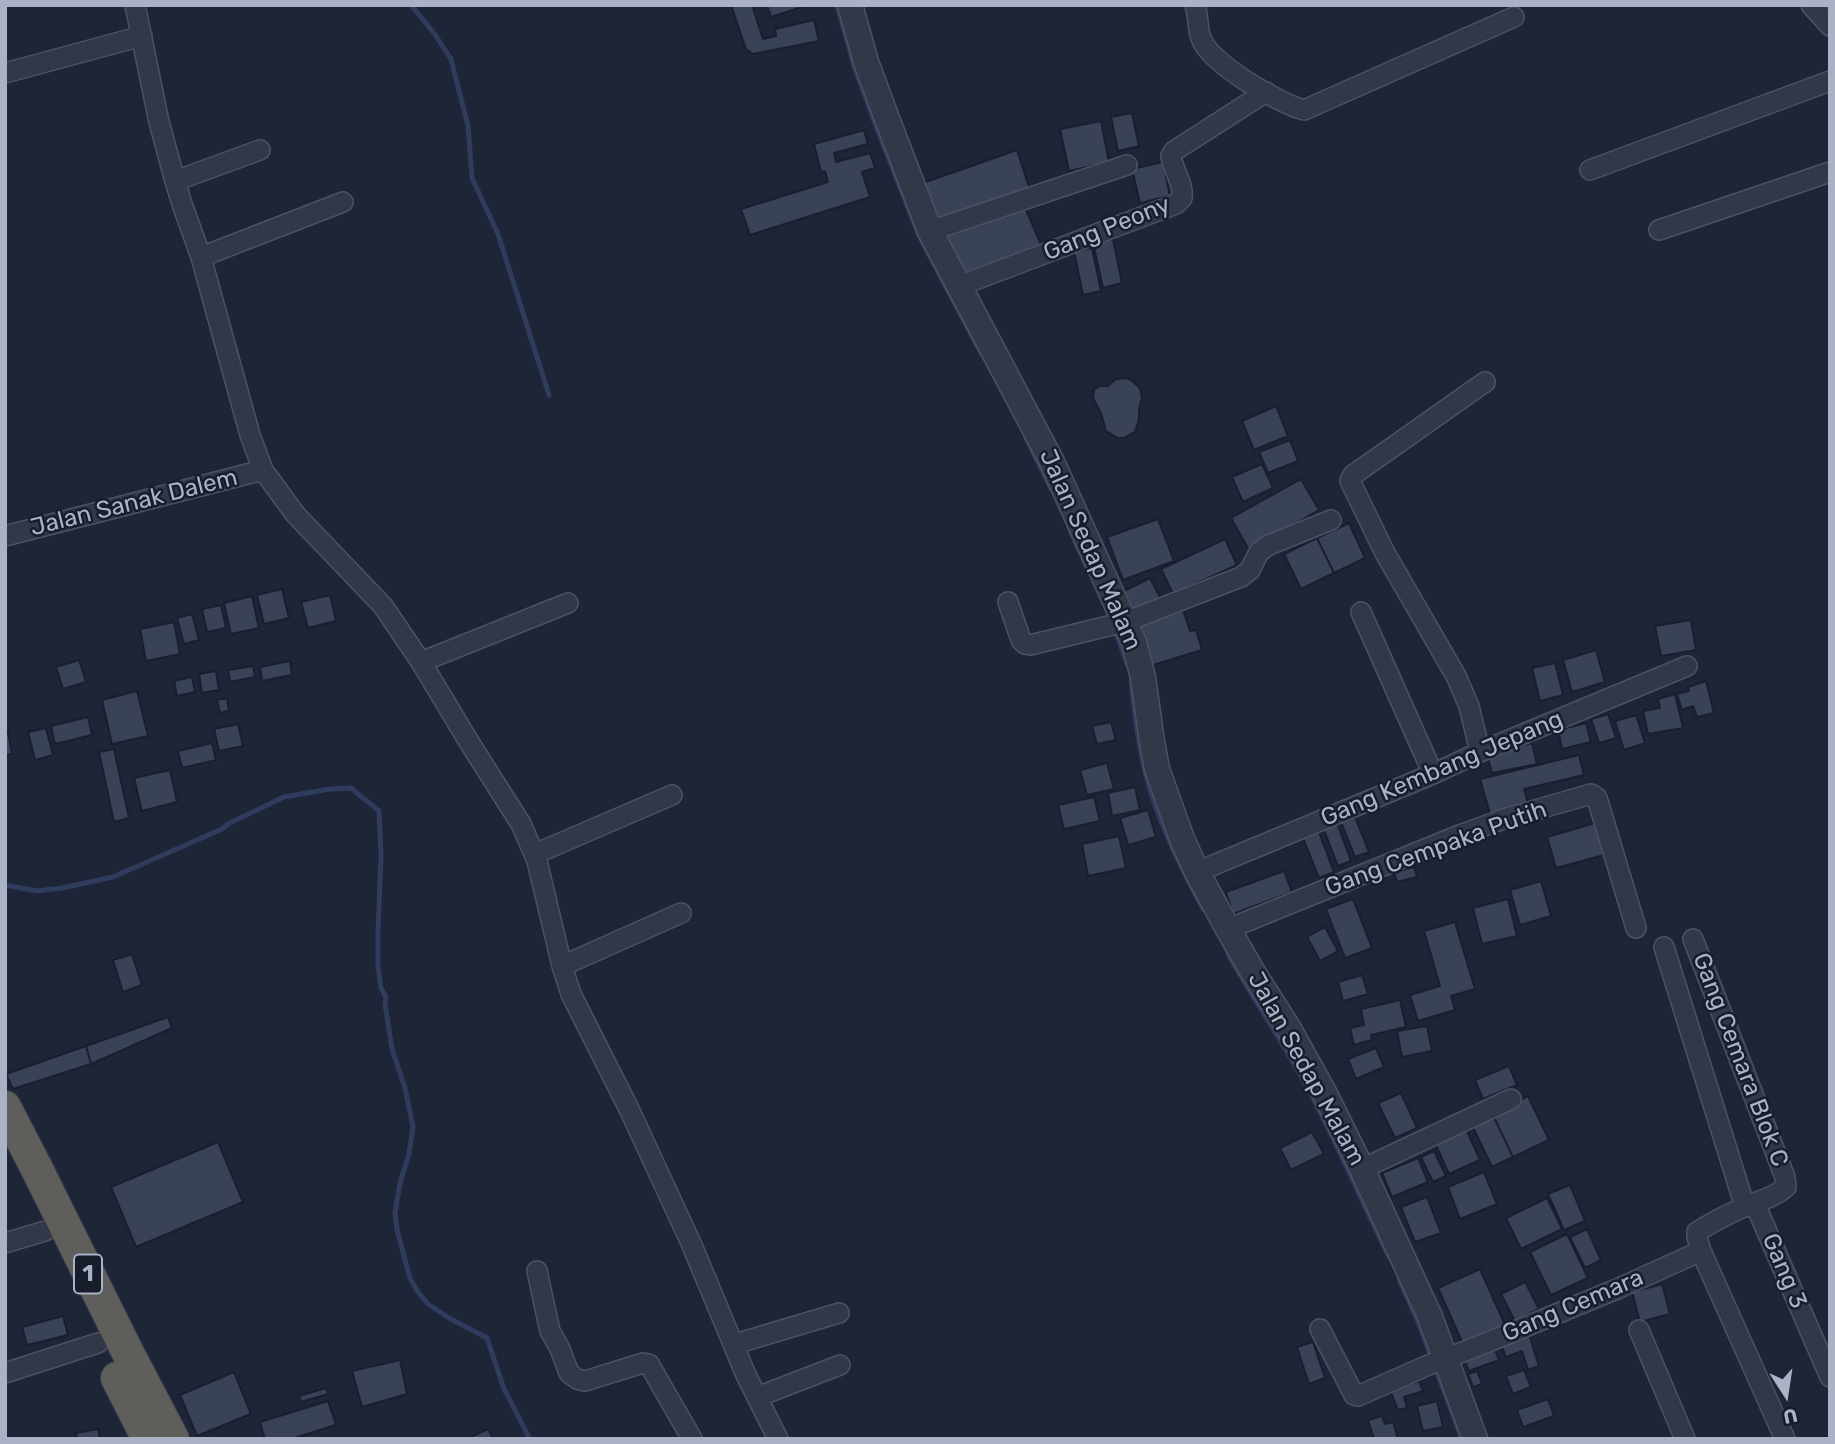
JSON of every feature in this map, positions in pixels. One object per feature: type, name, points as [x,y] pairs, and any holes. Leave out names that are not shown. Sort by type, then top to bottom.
[{"type":"highway","name":"1","points":[[5,1107],[173,1439]]},
{"type":"highway","name":"1","points":[[5,1151],[148,1439]]},
{"type":"street","points":[[135,5],[159,122],[181,204],[201,257],[250,435],[263,470],[295,514],[383,606],[421,662],[521,824],[535,854],[571,994],[629,1109],[778,1439]]},
{"type":"street","name":"Jalan Sedap Malam","points":[[850,5],[866,62],[930,231],[1047,452],[1115,624],[1134,643],[1143,677],[1159,776],[1182,839],[1228,929],[1326,1096],[1362,1169],[1430,1317],[1436,1362],[1475,1439]]},
{"type":"street","points":[[1195,5],[1199,16],[1200,37],[1208,51],[1226,67],[1266,92],[1304,110],[1514,18]]},
{"type":"street","points":[[1811,5],[1830,26]]},
{"type":"street","points":[[5,73],[142,36]]},
{"type":"street","points":[[1590,170],[1830,81]]},
{"type":"street","name":"Gang Peony","points":[[959,286],[1176,204],[1182,198],[1183,189],[1172,164],[1171,156],[1174,151],[1266,92]]},
{"type":"street","points":[[175,181],[260,150]]},
{"type":"street","points":[[930,231],[1127,165]]},
{"type":"street","points":[[1659,230],[1830,172]]},
{"type":"street","points":[[201,257],[343,202]]},
{"type":"street","points":[[1480,752],[1469,706],[1456,676],[1385,553],[1350,481],[1353,475],[1485,382]]},
{"type":"street","name":"Jalan Sanak Dalem","points":[[5,537],[263,470]]},
{"type":"street","points":[[1008,602],[1021,640],[1025,644],[1115,624],[1241,577],[1250,570],[1259,552],[1269,545],[1331,520]]},
{"type":"street","points":[[421,662],[568,603]]},
{"type":"street","points":[[1361,612],[1433,774]]},
{"type":"street","name":"Gang Kembang Jepang","points":[[1197,872],[1687,666]]},
{"type":"street","name":"Gang Cempaka Putih","points":[[1228,929],[1462,834],[1591,794],[1597,799],[1636,928]]},
{"type":"street","points":[[535,854],[672,795]]},
{"type":"street","points":[[562,966],[681,913]]},
{"type":"street","name":"Gang Cemara Blok C","points":[[1693,939],[1785,1177],[1786,1187],[1697,1232],[1701,1251]]},
{"type":"street","name":"Gang 3","points":[[1664,947],[1750,1205],[1830,1377]]},
{"type":"street","points":[[1362,1169],[1510,1099]]},
{"type":"street","points":[[5,1243],[45,1231]]},
{"type":"street","points":[[1701,1251],[1785,1439]]},
{"type":"street","name":"Gang Cemara","points":[[1320,1329],[1354,1395],[1358,1396],[1617,1290],[1701,1251]]},
{"type":"street","points":[[537,1272],[550,1331],[569,1373],[577,1380],[585,1381],[643,1363],[649,1364],[692,1439]]},
{"type":"street","points":[[734,1344],[839,1313]]},
{"type":"street","points":[[1639,1330],[1685,1439]]},
{"type":"street","points":[[5,1373],[98,1343]]},
{"type":"street","points":[[757,1397],[840,1365]]},
{"type":"building","points":[[731,5],[752,5],[763,39],[776,36],[775,29],[814,20],[819,41],[753,54],[746,49]]},
{"type":"building","points":[[767,5],[804,5],[805,6],[771,17]]},
{"type":"building","points":[[1132,113],[1139,146],[1118,151],[1111,117]]},
{"type":"building","points":[[1101,121],[1109,162],[1069,171],[1060,129]]},
{"type":"building","points":[[864,130],[868,144],[834,153],[836,162],[870,153],[875,168],[862,172],[870,197],[750,235],[741,209],[828,182],[825,171],[821,172],[814,144]]},
{"type":"building","points":[[1017,150],[1030,190],[931,224],[917,185]]},
{"type":"building","points":[[1163,162],[1170,196],[1140,203],[1132,169]]},
{"type":"building","points":[[1024,205],[1043,249],[968,277],[943,233]]},
{"type":"building","points":[[1113,239],[1122,283],[1103,288],[1093,243]]},
{"type":"building","points":[[1092,248],[1101,291],[1083,295],[1074,252]]},
{"type":"building","points":[[1126,378],[1140,388],[1142,398],[1135,432],[1118,438],[1106,431],[1093,398],[1094,390],[1100,386],[1108,386],[1116,379]]},
{"type":"building","points":[[1276,406],[1288,436],[1254,450],[1242,421]]},
{"type":"building","points":[[1290,440],[1298,461],[1268,473],[1259,452]]},
{"type":"building","points":[[1262,464],[1273,488],[1243,502],[1232,477]]},
{"type":"building","points":[[1301,479],[1319,510],[1249,550],[1231,518]]},
{"type":"building","points":[[1158,519],[1174,561],[1123,580],[1107,537]]},
{"type":"building","points":[[1349,523],[1365,558],[1334,573],[1317,538]]},
{"type":"building","points":[[1317,538],[1334,573],[1301,589],[1284,554]]},
{"type":"building","points":[[1225,539],[1237,565],[1173,594],[1161,569]]},
{"type":"building","points":[[1150,578],[1162,601],[1134,615],[1122,592]]},
{"type":"building","points":[[282,589],[289,618],[264,624],[257,595]]},
{"type":"building","points":[[330,595],[336,621],[308,628],[301,602]]},
{"type":"building","points":[[252,596],[259,628],[231,634],[224,603]]},
{"type":"building","points":[[221,605],[226,628],[207,632],[202,609]]},
{"type":"building","points":[[1183,610],[1190,631],[1196,630],[1202,650],[1153,665],[1139,623]]},
{"type":"building","points":[[192,614],[199,640],[184,644],[177,618]]},
{"type":"building","points":[[1691,620],[1696,650],[1661,656],[1655,626]]},
{"type":"building","points":[[174,622],[180,654],[146,661],[140,629]]},
{"type":"building","points":[[1596,650],[1605,682],[1572,692],[1563,660]]},
{"type":"building","points":[[79,660],[86,682],[63,689],[56,667]]},
{"type":"building","points":[[290,661],[292,675],[262,681],[260,667]]},
{"type":"building","points":[[1555,663],[1563,695],[1540,701],[1532,668]]},
{"type":"building","points":[[253,666],[255,677],[230,682],[228,670]]},
{"type":"building","points":[[216,671],[219,690],[202,693],[199,674]]},
{"type":"building","points":[[192,677],[195,692],[177,696],[174,681]]},
{"type":"building","points":[[1706,681],[1714,713],[1697,717],[1693,706],[1682,710],[1677,694],[1689,691],[1688,687]]},
{"type":"building","points":[[137,691],[148,736],[112,744],[102,700]]},
{"type":"building","points":[[1675,694],[1683,728],[1648,734],[1643,711],[1660,708],[1658,699]]},
{"type":"building","points":[[227,698],[229,711],[220,713],[217,700]]},
{"type":"building","points":[[1608,714],[1616,738],[1599,743],[1591,719]]},
{"type":"building","points":[[1636,715],[1645,743],[1624,750],[1615,721]]},
{"type":"building","points":[[88,717],[92,735],[55,744],[51,726]]},
{"type":"building","points":[[1111,722],[1116,740],[1097,744],[1092,726]]},
{"type":"building","points":[[1586,723],[1591,742],[1562,749],[1558,730]]},
{"type":"building","points":[[238,724],[243,746],[219,751],[214,729]]},
{"type":"building","points":[[46,728],[53,755],[35,760],[28,732]]},
{"type":"building","points":[[8,732],[12,754],[5,755],[5,733]]},
{"type":"building","points":[[212,743],[216,760],[182,768],[178,751]]},
{"type":"building","points":[[1532,743],[1537,764],[1492,773],[1487,755]]},
{"type":"building","points":[[114,749],[129,818],[114,822],[99,752]]},
{"type":"building","points":[[1579,755],[1584,775],[1524,789],[1529,807],[1491,817],[1480,779]]},
{"type":"building","points":[[1107,763],[1114,789],[1087,795],[1080,770]]},
{"type":"building","points":[[170,770],[177,802],[142,811],[134,778]]},
{"type":"building","points":[[1135,787],[1140,810],[1112,816],[1108,793]]},
{"type":"building","points":[[1094,797],[1100,821],[1064,829],[1058,805]]},
{"type":"building","points":[[1148,810],[1156,837],[1128,845],[1120,818]]},
{"type":"building","points":[[1355,817],[1369,852],[1355,857],[1341,822]]},
{"type":"building","points":[[1336,820],[1351,861],[1338,866],[1322,825]]},
{"type":"building","points":[[1595,823],[1604,855],[1556,868],[1547,837]]},
{"type":"building","points":[[1317,827],[1334,872],[1319,878],[1301,833]]},
{"type":"building","points":[[1119,836],[1126,868],[1088,876],[1082,844]]},
{"type":"building","points":[[1414,867],[1417,877],[1397,882],[1394,872]]},
{"type":"building","points":[[1284,871],[1292,892],[1233,914],[1226,892]]},
{"type":"building","points":[[1541,881],[1551,916],[1520,925],[1510,890]]},
{"type":"building","points":[[1353,899],[1372,948],[1345,958],[1326,909]]},
{"type":"building","points":[[1508,899],[1517,936],[1482,944],[1473,908]]},
{"type":"building","points":[[1455,922],[1475,989],[1451,996],[1455,1010],[1418,1021],[1410,995],[1440,986],[1424,931]]},
{"type":"building","points":[[1325,927],[1338,951],[1320,961],[1307,937]]},
{"type":"building","points":[[132,954],[142,985],[123,992],[113,960]]},
{"type":"building","points":[[1362,975],[1368,994],[1343,1001],[1338,982]]},
{"type":"building","points":[[1400,1000],[1406,1027],[1371,1035],[1372,1040],[1354,1045],[1350,1028],[1364,1025],[1361,1009]]},
{"type":"building","points":[[168,1017],[172,1028],[91,1064],[86,1046]]},
{"type":"building","points":[[1427,1026],[1432,1051],[1402,1057],[1397,1031]]},
{"type":"building","points":[[86,1046],[91,1064],[13,1089],[6,1074]]},
{"type":"building","points":[[1376,1048],[1384,1067],[1356,1079],[1348,1059]]},
{"type":"building","points":[[1509,1066],[1517,1085],[1483,1099],[1475,1080]]},
{"type":"building","points":[[1401,1093],[1417,1128],[1395,1138],[1378,1103]]},
{"type":"building","points":[[1528,1096],[1549,1140],[1513,1157],[1492,1113]]},
{"type":"building","points":[[1492,1113],[1513,1157],[1492,1167],[1471,1123]]},
{"type":"building","points":[[1466,1129],[1480,1160],[1449,1174],[1435,1143]]},
{"type":"building","points":[[1312,1132],[1324,1154],[1291,1170],[1280,1148]]},
{"type":"building","points":[[218,1142],[243,1202],[136,1247],[111,1187]]},
{"type":"building","points":[[1434,1151],[1446,1176],[1433,1182],[1421,1157]]},
{"type":"building","points":[[1418,1158],[1428,1182],[1392,1197],[1382,1173]]},
{"type":"building","points":[[1484,1172],[1497,1204],[1460,1219],[1448,1187]]},
{"type":"building","points":[[1570,1185],[1585,1221],[1564,1230],[1548,1194]]},
{"type":"building","points":[[1427,1197],[1441,1233],[1415,1242],[1401,1207]]},
{"type":"building","points":[[1547,1198],[1562,1229],[1521,1249],[1506,1218]]},
{"type":"building","points":[[1587,1229],[1601,1260],[1585,1268],[1570,1237]]},
{"type":"building","points":[[1567,1234],[1588,1278],[1551,1295],[1530,1252]]},
{"type":"building","points":[[1480,1269],[1505,1325],[1463,1344],[1438,1288]]},
{"type":"building","points":[[1525,1282],[1539,1309],[1515,1321],[1501,1294]]},
{"type":"building","points":[[1662,1284],[1670,1314],[1640,1322],[1632,1292]]},
{"type":"building","points":[[63,1316],[68,1335],[27,1345],[22,1327]]},
{"type":"building","points":[[1529,1334],[1539,1366],[1528,1370],[1522,1351],[1506,1357],[1501,1344]]},
{"type":"building","points":[[1313,1342],[1325,1378],[1309,1384],[1297,1347]]},
{"type":"building","points":[[1495,1350],[1499,1360],[1469,1371],[1465,1361]]},
{"type":"building","points":[[400,1360],[407,1394],[362,1407],[352,1371]]},
{"type":"building","points":[[1524,1370],[1531,1387],[1513,1394],[1506,1376]]},
{"type":"building","points":[[1477,1371],[1482,1384],[1473,1387],[1468,1374]]},
{"type":"building","points":[[234,1372],[251,1414],[197,1436],[180,1395]]},
{"type":"building","points":[[1419,1381],[1423,1391],[1404,1397],[1407,1408],[1398,1410],[1390,1390]]},
{"type":"building","points":[[326,1388],[328,1394],[301,1402],[299,1396]]},
{"type":"building","points":[[1548,1399],[1554,1416],[1523,1427],[1517,1410]]},
{"type":"building","points":[[328,1401],[336,1425],[291,1439],[265,1439],[260,1422]]},
{"type":"building","points":[[1437,1401],[1443,1427],[1423,1431],[1417,1406]]},
{"type":"building","points":[[1382,1416],[1385,1424],[1393,1422],[1398,1439],[1374,1439],[1368,1420]]},
{"type":"building","points":[[98,1429],[100,1439],[77,1439],[76,1433]]},
{"type":"building","points":[[488,1429],[493,1439],[466,1439]]},
{"type":"waterway","points":[[411,5],[451,59],[468,126],[472,178],[498,234],[549,395]]},
{"type":"waterway","points":[[837,5],[854,66],[919,236],[982,355]]},
{"type":"waterway","points":[[1026,438],[1051,489]]},
{"type":"waterway","points":[[1070,530],[1089,572]]},
{"type":"waterway","points":[[1115,630],[1127,664]]},
{"type":"waterway","points":[[1131,680],[1143,764],[1151,793],[1170,844],[1203,909]]},
{"type":"waterway","points":[[5,885],[37,891],[113,877],[222,829],[284,797],[351,788],[379,811],[381,856],[378,967],[381,988],[386,997],[392,1049],[405,1088],[413,1127],[395,1213],[397,1230],[410,1278],[418,1292],[428,1304],[487,1338],[504,1389],[530,1439]]},
{"type":"waterway","points":[[1228,954],[1305,1083],[1389,1257]]},
{"type":"waterway","points":[[1399,1279],[1462,1439]]}]
